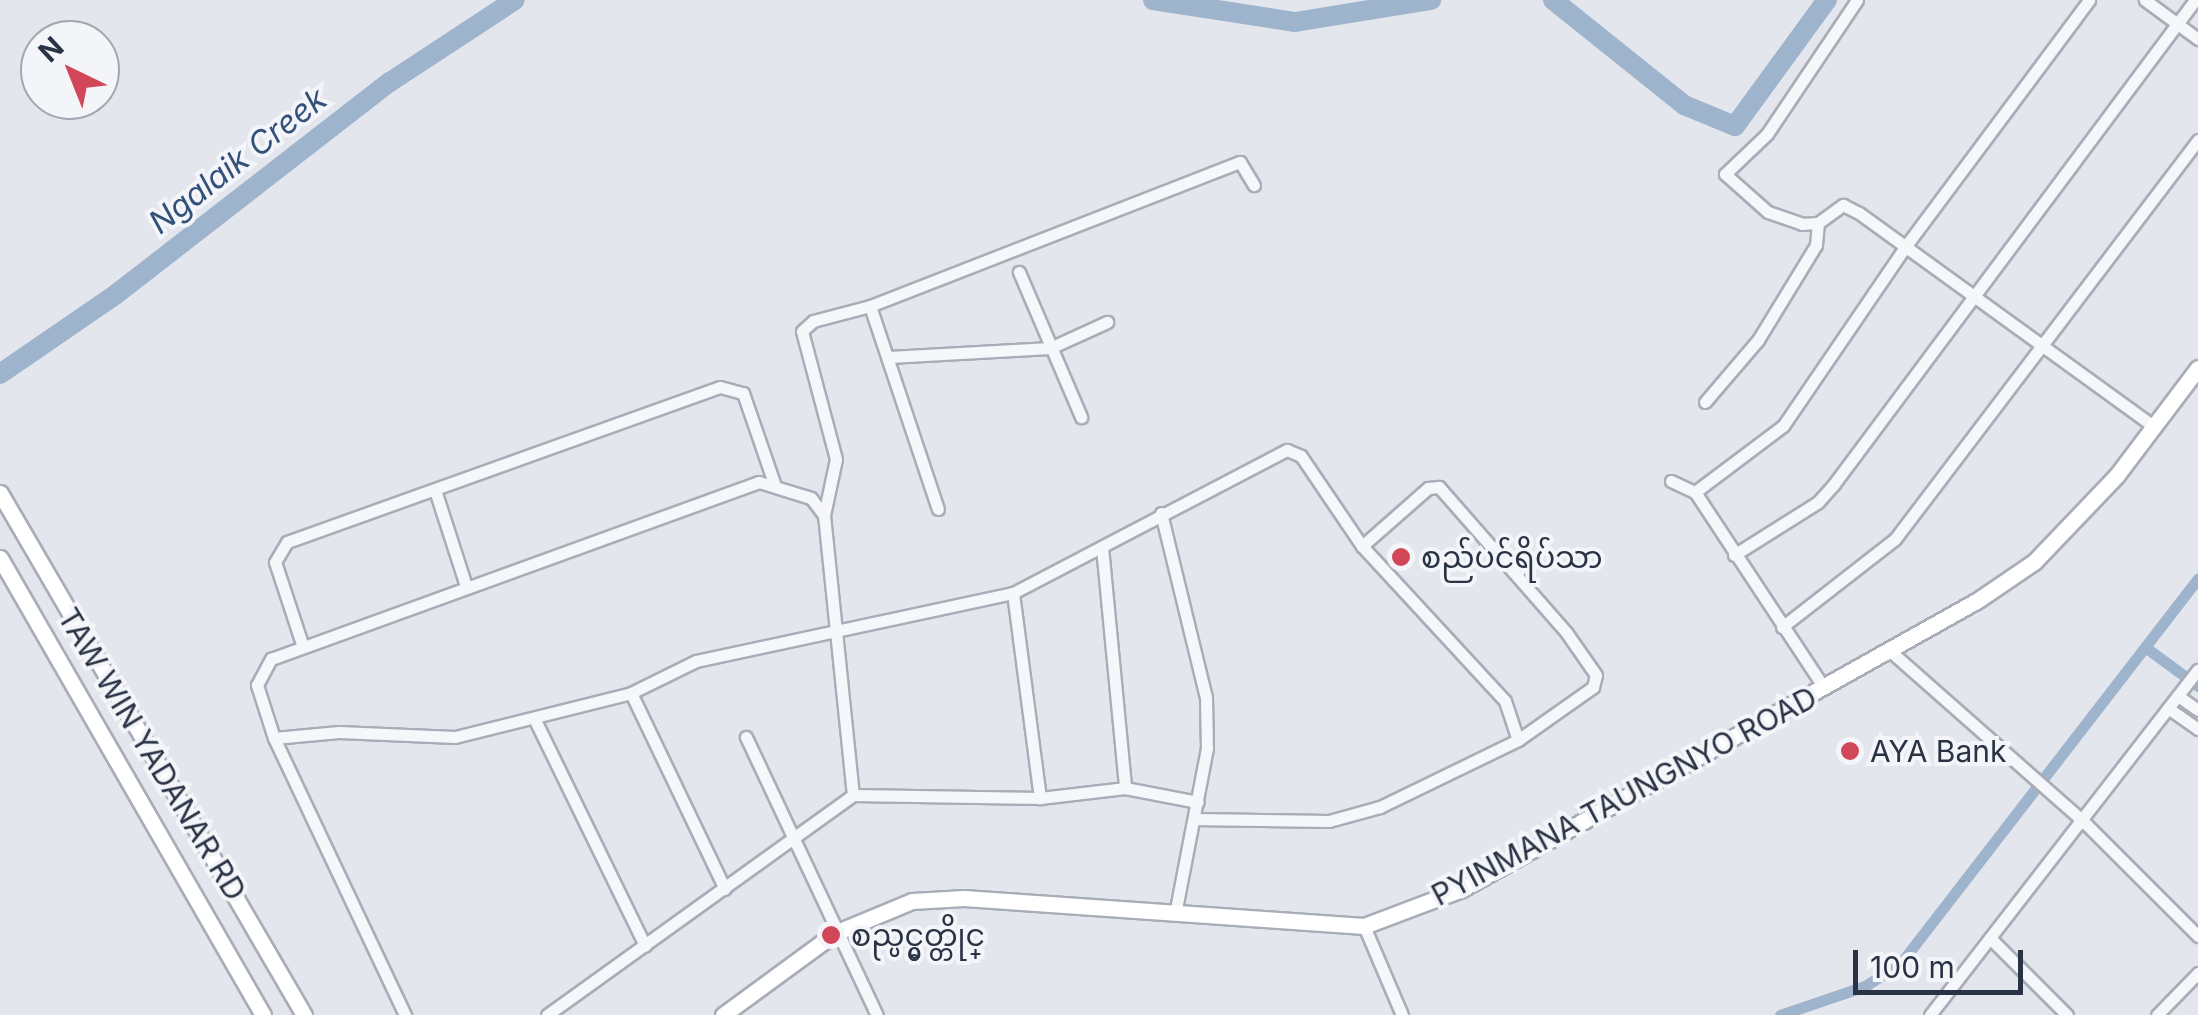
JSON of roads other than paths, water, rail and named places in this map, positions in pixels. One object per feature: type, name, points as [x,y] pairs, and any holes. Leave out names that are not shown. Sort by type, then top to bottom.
[{"type":"main road","name":"PYINMANA TAUNGNYO ROAD","points":[[723,1015],[836,934],[912,901],[964,898],[1364,926],[1462,889],[1824,688],[2034,562],[2074,526],[2198,368]]},
{"type":"main road","name":"TAW WIN YADANAR RD","points":[[0,493],[304,1015]]},
{"type":"main road","name":"TAW WIN YADANAR RD","points":[[0,558],[263,1015]]},
{"type":"street","points":[[1857,0],[1767,134],[1725,174],[1768,212],[1818,223],[1843,205],[1908,244],[2155,427]]},
{"type":"street","points":[[1695,492],[1783,426],[1908,244],[2089,0]]},
{"type":"street","points":[[2145,0],[2198,40]]},
{"type":"street","points":[[1734,555],[1818,502],[2195,0]]},
{"type":"street","points":[[1782,626],[1896,539],[2198,140]]},
{"type":"street","points":[[853,794],[839,628],[824,515],[836,459],[802,331],[838,310],[870,306],[1240,162],[1254,186]]},
{"type":"street","points":[[1704,402],[1758,340],[1816,245],[1818,223]]},
{"type":"street","points":[[1019,272],[1082,417]]},
{"type":"street","points":[[870,306],[938,509]]},
{"type":"street","points":[[888,357],[1051,347],[1107,322]]},
{"type":"street","points":[[302,644],[275,562],[278,549],[729,386],[742,393],[775,486]]},
{"type":"street","points":[[274,738],[340,732],[455,737],[631,693],[696,661],[1012,593],[1271,453],[1296,451],[1362,546],[1505,700],[1518,740]]},
{"type":"street","points":[[1671,480],[1695,492],[1824,688]]},
{"type":"street","points":[[405,1015],[274,738],[257,684],[262,668],[302,644],[760,482],[811,498],[824,515]]},
{"type":"street","points":[[1194,819],[1329,820],[1380,807],[1518,740],[1595,683],[1566,632],[1439,487],[1428,488],[1362,546]]},
{"type":"street","points":[[436,490],[466,586]]},
{"type":"street","points":[[1162,514],[1206,697],[1198,802],[1175,914]]},
{"type":"street","points":[[1102,546],[1125,788]]},
{"type":"street","points":[[1012,593],[1040,798]]},
{"type":"street","points":[[1889,650],[2082,820],[2198,936]]},
{"type":"street","points":[[1930,1015],[2196,672]]},
{"type":"street","points":[[2181,691],[2198,710]]},
{"type":"street","points":[[631,693],[725,889]]},
{"type":"street","points":[[2168,708],[2198,729]]},
{"type":"street","points":[[534,720],[645,946]]},
{"type":"street","points":[[746,737],[791,842],[877,1015]]},
{"type":"street","points":[[546,1015],[853,794],[1040,798],[1125,788],[1198,802]]},
{"type":"street","points":[[1364,926],[1402,1015]]},
{"type":"street","points":[[1990,938],[2067,1015]]},
{"type":"street","points":[[2157,1015],[2198,973]]},
{"type":"waterway","name":"Ngalaik Creek","points":[[0,374],[115,295],[390,82],[515,0]]},
{"type":"waterway","name":"Ngalaik Creek","points":[[1153,0],[1295,22],[1431,0]]},
{"type":"waterway","name":"Ngalaik Creek","points":[[1553,0],[1684,105],[1735,126],[1827,0]]},
{"type":"waterway","points":[[1780,1015],[1865,986],[1900,964],[2198,579]]},
{"type":"waterway","points":[[2145,647],[2198,686]]},
{"type":"place","name":"စည်ပင်ရိပ်သာ","points":[[1401,557]]},
{"type":"place","name":"AYA Bank","points":[[1850,751]]},
{"type":"place","name":"စည္ပင္မွတ္တိုင္","points":[[831,935]]}]
